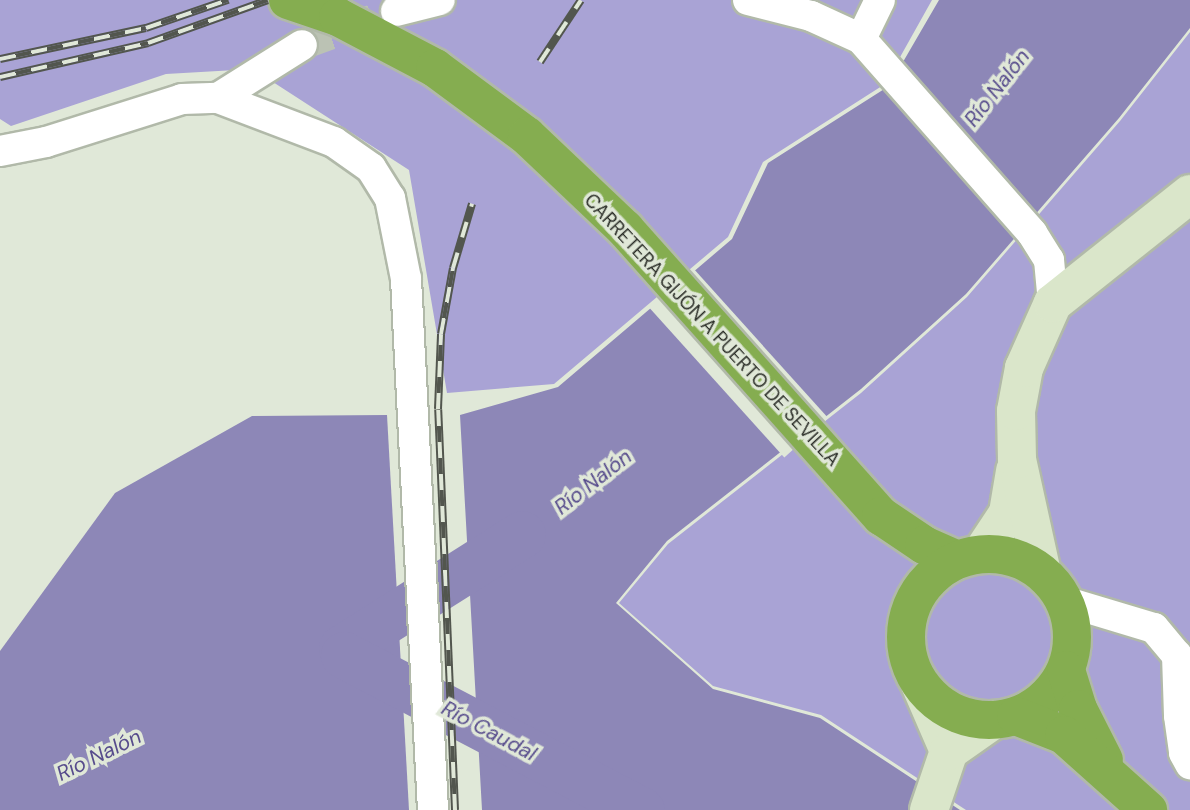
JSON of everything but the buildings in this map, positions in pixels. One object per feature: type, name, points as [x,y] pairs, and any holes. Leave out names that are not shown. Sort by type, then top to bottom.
[{"type":"highway","name":"CARRETERA GIJÓN A PUERTO DE SEVILLA","points":[[288,0],[338,17],[435,68],[527,136],[625,229],[870,503],[924,545],[969,557]]},
{"type":"highway","name":"CARRETERA GIJÓN A PUERTO DE SEVILLA","points":[[870,503],[901,558],[911,608]]},
{"type":"highway","points":[[1110,772],[1078,709],[1066,670],[1071,635],[1053,587],[1003,555],[969,557],[925,584],[911,608],[906,634],[909,660],[920,684],[952,712],[1004,718],[1064,735],[1110,772],[1148,810]]},
{"type":"highway","points":[[1004,718],[1045,698],[1066,670]]},
{"type":"street","points":[[396,11],[440,0]]},
{"type":"street","points":[[748,0],[811,16],[861,39],[880,64],[1032,233],[1049,260],[1053,303]]},
{"type":"street","points":[[861,39],[880,0]]},
{"type":"street","points":[[218,98],[302,45]]},
{"type":"street","points":[[0,151],[46,142],[182,99],[218,98],[334,142],[371,168],[390,198],[406,279],[433,810]]},
{"type":"street","points":[[969,557],[1008,513],[1017,459],[1016,411],[1024,368],[1053,303],[1190,194]]},
{"type":"street","points":[[1017,459],[1053,587],[1154,628],[1177,655],[1179,716],[1184,753],[1190,764]]},
{"type":"street","points":[[920,684],[949,751]]},
{"type":"street","points":[[929,810],[949,751],[1004,718]]},
{"type":"shaded area","points":[[0,0],[932,0],[885,84],[763,162],[728,237],[554,384],[447,393],[409,170],[253,69],[166,74],[11,126],[0,119]]},
{"type":"shaded area","points":[[1190,32],[1190,810],[966,810],[821,715],[713,686],[619,603],[668,544],[861,393],[967,297],[1120,121]]},
{"type":"water","points":[[939,0],[1190,0],[1190,28],[1119,118],[966,294],[861,389],[667,541],[616,603],[713,689],[820,718],[960,810],[482,810],[460,415],[558,387],[732,239],[768,163],[889,86]]},
{"type":"water","points":[[387,415],[409,810],[0,810],[0,651],[115,493],[252,416]]},
{"type":"pier","points":[[693,268],[828,418],[784,458],[649,307]]},
{"type":"waterway","name":"Río Nalón","points":[[342,648],[522,534]]},
{"type":"waterway","name":"Río Caudal","points":[[344,655],[641,810]]},
{"type":"tunnel","points":[[302,45],[396,11]]},
{"type":"railway","points":[[0,59],[146,28],[228,0]]},
{"type":"railway","points":[[0,77],[148,43],[268,0]]},
{"type":"railway","points":[[540,62],[581,0]]},
{"type":"railway","points":[[455,810],[438,409],[441,334],[453,268],[472,204]]}]
